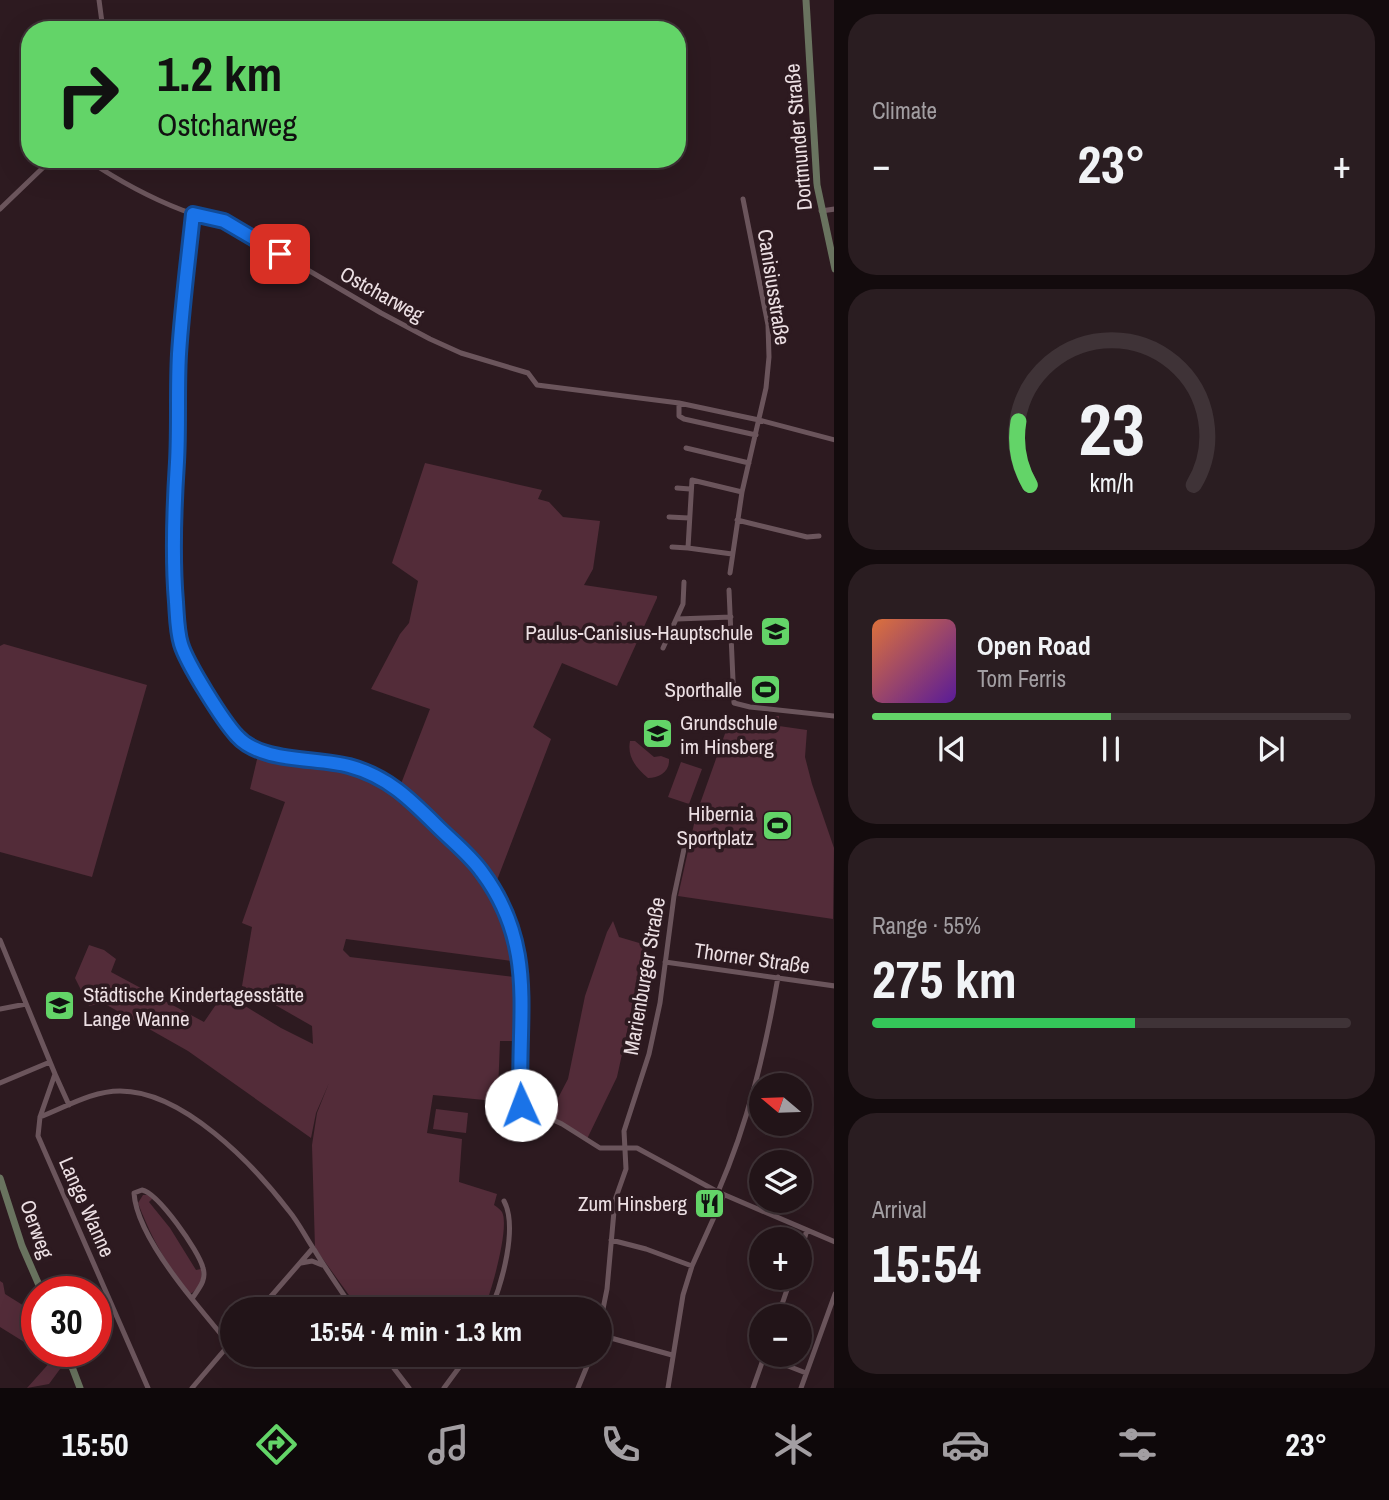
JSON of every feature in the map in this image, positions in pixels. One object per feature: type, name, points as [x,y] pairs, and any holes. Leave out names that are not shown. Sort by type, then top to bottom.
[{"type":"main road","name":"Dortmunder Straße","points":[[806,0],[814,152],[821,211],[834,269]]},
{"type":"main road","name":"Oerweg","points":[[0,1178],[34,1276]]},
{"type":"main road","points":[[73,1367],[80,1388]]},
{"type":"street","points":[[99,0],[102,21]]},
{"type":"street","points":[[0,209],[43,168]]},
{"type":"street","name":"Ostcharweg","points":[[101,168],[141,191],[193,214],[224,221],[430,339],[461,353],[528,373],[537,385],[679,404],[759,420],[834,440]]},
{"type":"street","name":"Canisiusstraße","points":[[730,573],[737,520],[759,420],[769,358],[768,326],[743,199]]},
{"type":"street","points":[[821,211],[834,209]]},
{"type":"street","points":[[193,214],[179,358],[173,543],[178,622],[183,650],[228,724],[247,746],[267,754],[347,765],[380,777],[416,805],[480,869],[509,919],[520,957],[523,978],[521,1105],[562,1124],[600,1148],[637,1148],[721,1193],[800,1227]]},
{"type":"street","points":[[679,404],[679,416],[684,419],[756,435]]},
{"type":"street","points":[[686,448],[749,463]]},
{"type":"street","points":[[688,548],[692,480],[743,492]]},
{"type":"street","points":[[677,488],[690,489]]},
{"type":"street","points":[[669,517],[689,518]]},
{"type":"street","points":[[737,520],[807,537],[819,536]]},
{"type":"street","points":[[673,547],[732,554]]},
{"type":"street","points":[[663,648],[683,604],[684,582]]},
{"type":"street","points":[[729,590],[734,703],[762,709],[834,716]]},
{"type":"street","points":[[677,619],[731,617]]},
{"type":"street","name":"Marienburger Straße","points":[[605,1297],[615,1200],[626,1169],[624,1131],[649,1054],[660,1003],[674,896],[684,849]]},
{"type":"street","points":[[0,940],[69,1105]]},
{"type":"street","name":"Thorner Straße","points":[[665,962],[834,986]]},
{"type":"street","points":[[668,1388],[683,1295],[753,1096],[778,977]]},
{"type":"street","points":[[0,1009],[26,1004]]},
{"type":"street","points":[[0,1083],[50,1062]]},
{"type":"street","name":"Lange Wanne","points":[[55,1074],[40,1117],[38,1136],[148,1388]]},
{"type":"street","points":[[40,1117],[96,1093],[134,1091],[169,1103],[217,1137],[249,1165],[291,1213],[345,1297]]},
{"type":"street","points":[[192,1298],[203,1283],[203,1268],[178,1226],[153,1195],[142,1190],[134,1193],[141,1218],[158,1253],[192,1298],[220,1330]]},
{"type":"street","points":[[495,1297],[508,1245],[510,1221],[504,1201]]},
{"type":"street","points":[[812,1232],[834,1241]]},
{"type":"street","points":[[611,1240],[646,1249],[692,1266]]},
{"type":"street","points":[[270,1297],[313,1248]]},
{"type":"street","points":[[300,1263],[312,1261],[325,1267]]},
{"type":"street","points":[[801,1388],[834,1294]]},
{"type":"street","points":[[612,1338],[672,1355]]},
{"type":"street","points":[[192,1388],[220,1355]]},
{"type":"street","points":[[393,1367],[409,1388]]},
{"type":"street","points":[[444,1388],[459,1367]]},
{"type":"street","points":[[578,1388],[587,1367]]},
{"type":"street","points":[[753,1388],[761,1367]]},
{"type":"street","points":[[792,1367],[806,1373]]},
{"type":"shaded area","points":[[425,463],[542,490],[538,499],[549,502],[563,517],[600,521],[593,569],[584,585],[657,596],[617,686],[562,663],[533,727],[551,739],[494,888],[509,919],[519,962],[346,939],[343,950],[350,957],[523,978],[521,1095],[515,1103],[433,1095],[427,1133],[462,1139],[459,1182],[497,1194],[494,1205],[502,1212],[504,1231],[488,1297],[350,1297],[315,1248],[312,1145],[317,1113],[329,1083],[316,1113],[311,1138],[188,1051],[98,1000],[97,1004],[89,1006],[75,978],[89,945],[104,950],[116,959],[111,972],[204,1022],[224,993],[313,1044],[312,1026],[242,986],[252,927],[242,923],[285,802],[250,789],[259,751],[347,765],[399,789],[430,709],[371,689],[400,634],[409,623],[418,581],[392,563]],"holes":[[[500,1041],[515,1041],[514,1094],[498,1092]]]},
{"type":"shaded area","points":[[4,644],[147,685],[92,877],[0,852],[0,646]]},
{"type":"shaded area","name":"Hibernia Sportplatz","points":[[773,716],[779,716],[779,726],[807,730],[805,757],[834,848],[833,919],[678,896],[696,815],[727,728],[771,732]]},
{"type":"shaded area","points":[[630,741],[635,741],[654,757],[669,759],[666,771],[648,778],[633,762]]},
{"type":"shaded area","points":[[681,762],[702,769],[689,804],[668,797]]},
{"type":"shaded area","points":[[613,921],[619,937],[646,945],[617,1077],[587,1139],[548,1117],[568,1079],[585,996]]},
{"type":"shaded area","points":[[436,1109],[468,1113],[466,1133],[433,1129]]},
{"type":"shaded area","points":[[143,1195],[153,1198],[149,1202],[170,1228],[196,1270],[201,1269],[200,1282],[192,1293],[189,1293],[173,1272],[154,1238],[138,1203]]},
{"type":"shaded area","points":[[0,1281],[5,1294],[21,1304],[21,1340],[0,1327]]},
{"type":"shaded area","points":[[46,1367],[62,1367],[49,1384],[27,1388]]},
{"type":"place","name":"Paulus-Canisius-Hauptschule","points":[[776,632]]},
{"type":"place","name":"Sporthalle","points":[[765,689]]},
{"type":"place","name":"Grundschule im Hinsberg","points":[[657,734]]},
{"type":"place","name":"Hibernia Sportplatz","points":[[777,825]]},
{"type":"place","name":"Städtische Kindertagesstätte Lange Wanne","points":[[60,1006]]},
{"type":"place","name":"Zum Hinsberg","points":[[710,1203]]},
{"type":"route","points":[[280,254],[224,221],[193,214],[180,337],[173,543],[173,576],[180,642],[228,724],[247,746],[267,754],[347,765],[380,777],[416,805],[480,869],[509,919],[520,957],[523,978],[521,1105]]}]
